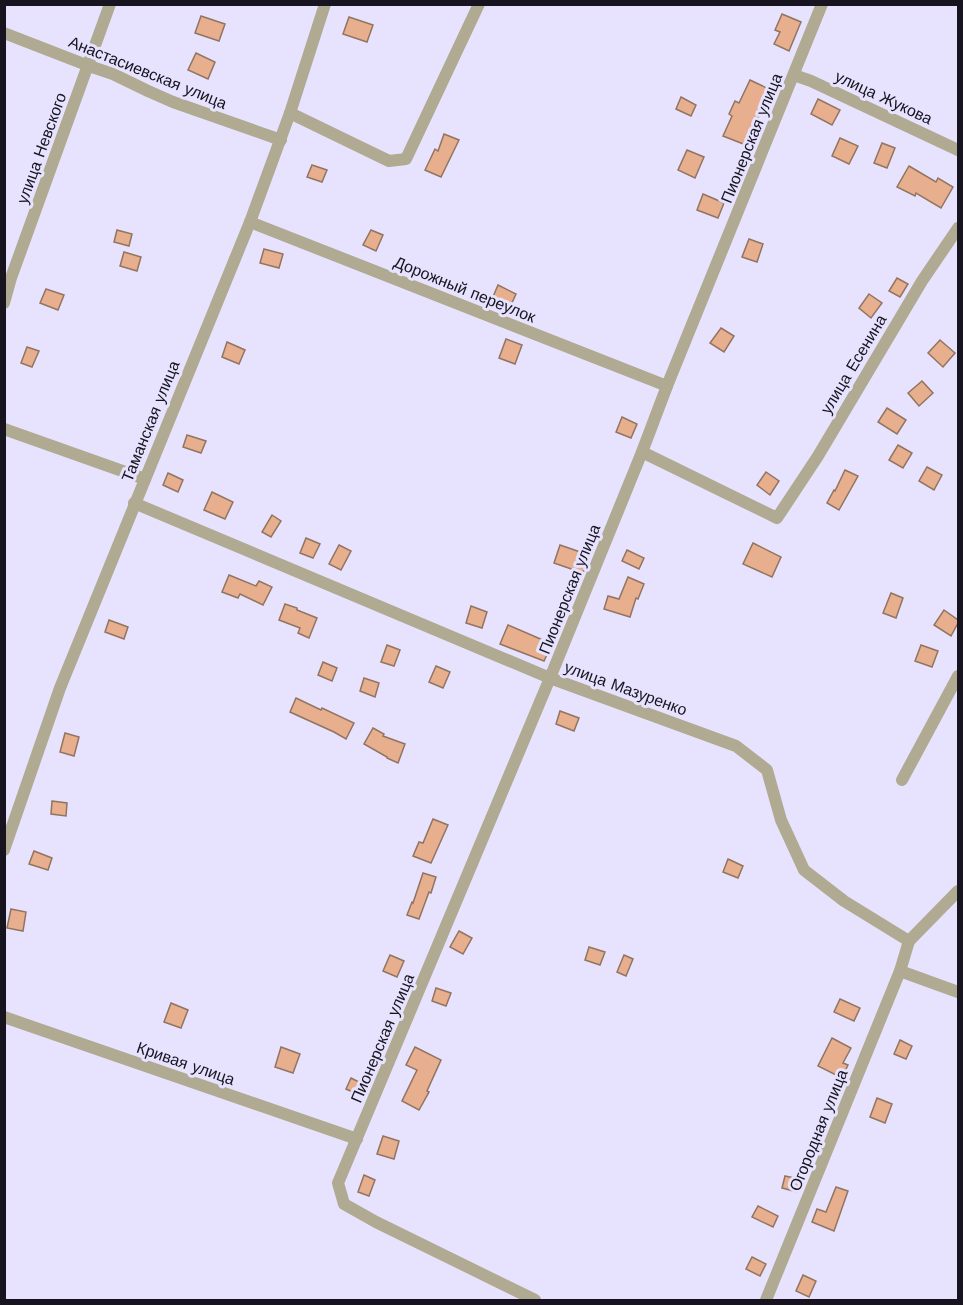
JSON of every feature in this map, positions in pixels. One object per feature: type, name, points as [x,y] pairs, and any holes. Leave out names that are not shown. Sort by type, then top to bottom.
[{"type":"street","name":"улица Невского","points":[[4,303],[8,276],[89,66],[110,4]]},
{"type":"street","name":"Таманская улица","points":[[4,850],[60,688],[250,222],[281,140],[325,4]]},
{"type":"street","points":[[290,113],[389,161],[406,159],[479,4]]},
{"type":"street","name":"Пионерская улица","points":[[535,1300],[344,1204],[338,1183],[550,678],[822,4]]},
{"type":"street","name":"Анастасиевская улица","points":[[4,33],[113,74],[173,102],[281,140]]},
{"type":"street","name":"улица Жукова","points":[[794,75],[958,150]]},
{"type":"street","name":"Дорожный переулок","points":[[250,222],[667,386]]},
{"type":"street","name":"улица Есенина","points":[[642,452],[777,518],[818,456],[922,281],[958,228]]},
{"type":"street","points":[[4,429],[145,478]]},
{"type":"street","name":"улица Мазуренко","points":[[134,503],[550,678],[736,746],[767,770],[781,820],[804,870],[844,901],[909,941]]},
{"type":"street","points":[[902,780],[958,676]]},
{"type":"street","points":[[958,891],[909,941],[900,971],[958,992]]},
{"type":"street","name":"Огородная улица","points":[[766,1300],[900,971]]},
{"type":"street","name":"Кривая улица","points":[[4,1017],[357,1140]]},
{"type":"building","points":[[782,14],[801,22],[789,51],[774,44],[780,32],[775,30]]},
{"type":"building","points":[[201,16],[225,24],[219,41],[195,33]]},
{"type":"building","points":[[349,17],[373,25],[367,42],[343,34]]},
{"type":"building","points":[[196,53],[215,62],[208,79],[188,70]]},
{"type":"building","points":[[750,80],[773,91],[768,103],[765,102],[746,145],[723,136],[732,116],[729,114],[735,101],[739,103]]},
{"type":"building","points":[[681,97],[696,105],[691,116],[676,109]]},
{"type":"building","points":[[818,99],[840,110],[832,125],[811,114]]},
{"type":"building","points":[[444,134],[459,140],[441,177],[425,170],[435,149],[438,151]]},
{"type":"building","points":[[840,138],[858,146],[849,164],[832,156]]},
{"type":"building","points":[[882,143],[895,148],[887,168],[874,163]]},
{"type":"building","points":[[687,150],[704,157],[695,178],[678,170]]},
{"type":"building","points":[[312,165],[327,170],[322,182],[307,177]]},
{"type":"building","points":[[909,166],[936,182],[938,178],[953,187],[941,208],[916,193],[915,196],[897,187]]},
{"type":"building","points":[[703,194],[724,203],[718,218],[697,210]]},
{"type":"building","points":[[117,230],[132,234],[129,246],[114,242]]},
{"type":"building","points":[[371,230],[383,235],[376,251],[363,245]]},
{"type":"building","points":[[749,239],[763,244],[757,262],[742,257]]},
{"type":"building","points":[[264,249],[283,254],[279,268],[260,263]]},
{"type":"building","points":[[124,252],[141,257],[137,271],[120,266]]},
{"type":"building","points":[[897,278],[908,284],[900,297],[889,291]]},
{"type":"building","points":[[498,285],[516,294],[510,307],[492,299]]},
{"type":"building","points":[[46,289],[64,295],[58,310],[40,303]]},
{"type":"building","points":[[869,294],[882,303],[871,318],[859,308]]},
{"type":"building","points":[[721,328],[734,336],[724,352],[710,343]]},
{"type":"building","points":[[506,339],[522,345],[515,364],[499,358]]},
{"type":"building","points":[[940,340],[955,353],[943,367],[928,353]]},
{"type":"building","points":[[227,342],[245,350],[239,364],[222,357]]},
{"type":"building","points":[[27,347],[39,351],[32,367],[21,363]]},
{"type":"building","points":[[922,381],[933,393],[919,406],[908,393]]},
{"type":"building","points":[[887,408],[906,420],[897,434],[878,422]]},
{"type":"building","points":[[622,417],[637,424],[631,438],[616,432]]},
{"type":"building","points":[[187,435],[206,441],[201,453],[183,447]]},
{"type":"building","points":[[898,445],[912,453],[903,468],[889,460]]},
{"type":"building","points":[[927,467],[942,475],[934,490],[919,481]]},
{"type":"building","points":[[845,470],[858,476],[839,510],[827,503]]},
{"type":"building","points":[[766,472],[779,481],[770,495],[757,485]]},
{"type":"building","points":[[168,473],[183,480],[178,492],[163,485]]},
{"type":"building","points":[[212,492],[233,502],[225,519],[204,510]]},
{"type":"building","points":[[272,515],[281,521],[271,537],[262,532]]},
{"type":"building","points":[[306,538],[320,544],[313,558],[300,553]]},
{"type":"building","points":[[753,543],[781,557],[772,577],[743,564]]},
{"type":"building","points":[[339,545],[351,551],[341,570],[329,564]]},
{"type":"building","points":[[560,545],[589,555],[583,573],[554,563]]},
{"type":"building","points":[[627,550],[644,558],[639,569],[622,561]]},
{"type":"building","points":[[229,575],[256,586],[259,581],[272,587],[263,605],[240,594],[238,598],[222,592]]},
{"type":"building","points":[[628,577],[644,584],[638,599],[636,598],[630,617],[604,609],[608,596],[619,599]]},
{"type":"building","points":[[891,593],[903,598],[896,618],[883,613]]},
{"type":"building","points":[[285,604],[317,618],[309,638],[298,633],[300,628],[279,620]]},
{"type":"building","points":[[471,606],[487,612],[482,628],[466,623]]},
{"type":"building","points":[[944,610],[958,620],[951,636],[934,625]]},
{"type":"building","points":[[109,620],[128,627],[124,639],[105,632]]},
{"type":"building","points":[[508,625],[552,644],[544,661],[500,644]]},
{"type":"building","points":[[387,645],[400,650],[394,666],[381,662]]},
{"type":"building","points":[[921,645],[938,651],[932,667],[915,661]]},
{"type":"building","points":[[323,662],[337,668],[332,681],[318,675]]},
{"type":"building","points":[[436,666],[450,672],[443,688],[429,682]]},
{"type":"building","points":[[364,678],[379,683],[375,697],[360,691]]},
{"type":"building","points":[[296,698],[354,723],[346,739],[290,712]]},
{"type":"building","points":[[560,711],[579,718],[574,731],[556,724]]},
{"type":"building","points":[[373,728],[384,734],[383,736],[405,744],[398,763],[364,744]]},
{"type":"building","points":[[65,733],[79,737],[74,756],[60,752]]},
{"type":"building","points":[[52,801],[67,803],[66,816],[51,814]]},
{"type":"building","points":[[433,819],[448,825],[431,863],[413,856],[419,842],[423,843]]},
{"type":"building","points":[[34,851],[52,858],[48,870],[29,864]]},
{"type":"building","points":[[728,859],[743,866],[738,878],[723,872]]},
{"type":"building","points":[[423,873],[436,877],[419,919],[407,915]]},
{"type":"building","points":[[11,909],[26,912],[23,931],[7,928]]},
{"type":"building","points":[[459,931],[472,938],[463,954],[450,947]]},
{"type":"building","points":[[589,947],[605,952],[600,965],[585,960]]},
{"type":"building","points":[[390,955],[404,961],[397,977],[383,971]]},
{"type":"building","points":[[624,955],[633,959],[626,976],[617,972]]},
{"type":"building","points":[[436,988],[451,993],[446,1006],[432,1001]]},
{"type":"building","points":[[840,999],[860,1008],[854,1021],[834,1012]]},
{"type":"building","points":[[171,1003],[188,1010],[181,1028],[164,1022]]},
{"type":"building","points":[[832,1038],[851,1048],[843,1063],[848,1065],[842,1078],[818,1066]]},
{"type":"building","points":[[900,1040],[912,1046],[906,1059],[894,1054]]},
{"type":"building","points":[[281,1047],[300,1054],[293,1073],[275,1067]]},
{"type":"building","points":[[415,1047],[441,1060],[427,1091],[429,1092],[419,1110],[402,1101],[417,1070],[406,1065]]},
{"type":"building","points":[[351,1078],[369,1087],[364,1097],[346,1089]]},
{"type":"building","points":[[877,1098],[892,1104],[885,1123],[870,1117]]},
{"type":"building","points":[[383,1136],[399,1141],[394,1159],[377,1154]]},
{"type":"building","points":[[364,1175],[375,1180],[369,1196],[358,1192]]},
{"type":"building","points":[[785,1176],[800,1179],[797,1192],[782,1188]]},
{"type":"building","points":[[836,1187],[848,1191],[834,1231],[812,1222],[817,1209],[826,1212]]},
{"type":"building","points":[[758,1206],[778,1216],[773,1227],[752,1217]]},
{"type":"building","points":[[752,1257],[766,1264],[760,1276],[746,1269]]},
{"type":"building","points":[[803,1275],[816,1281],[809,1297],[796,1291]]}]
